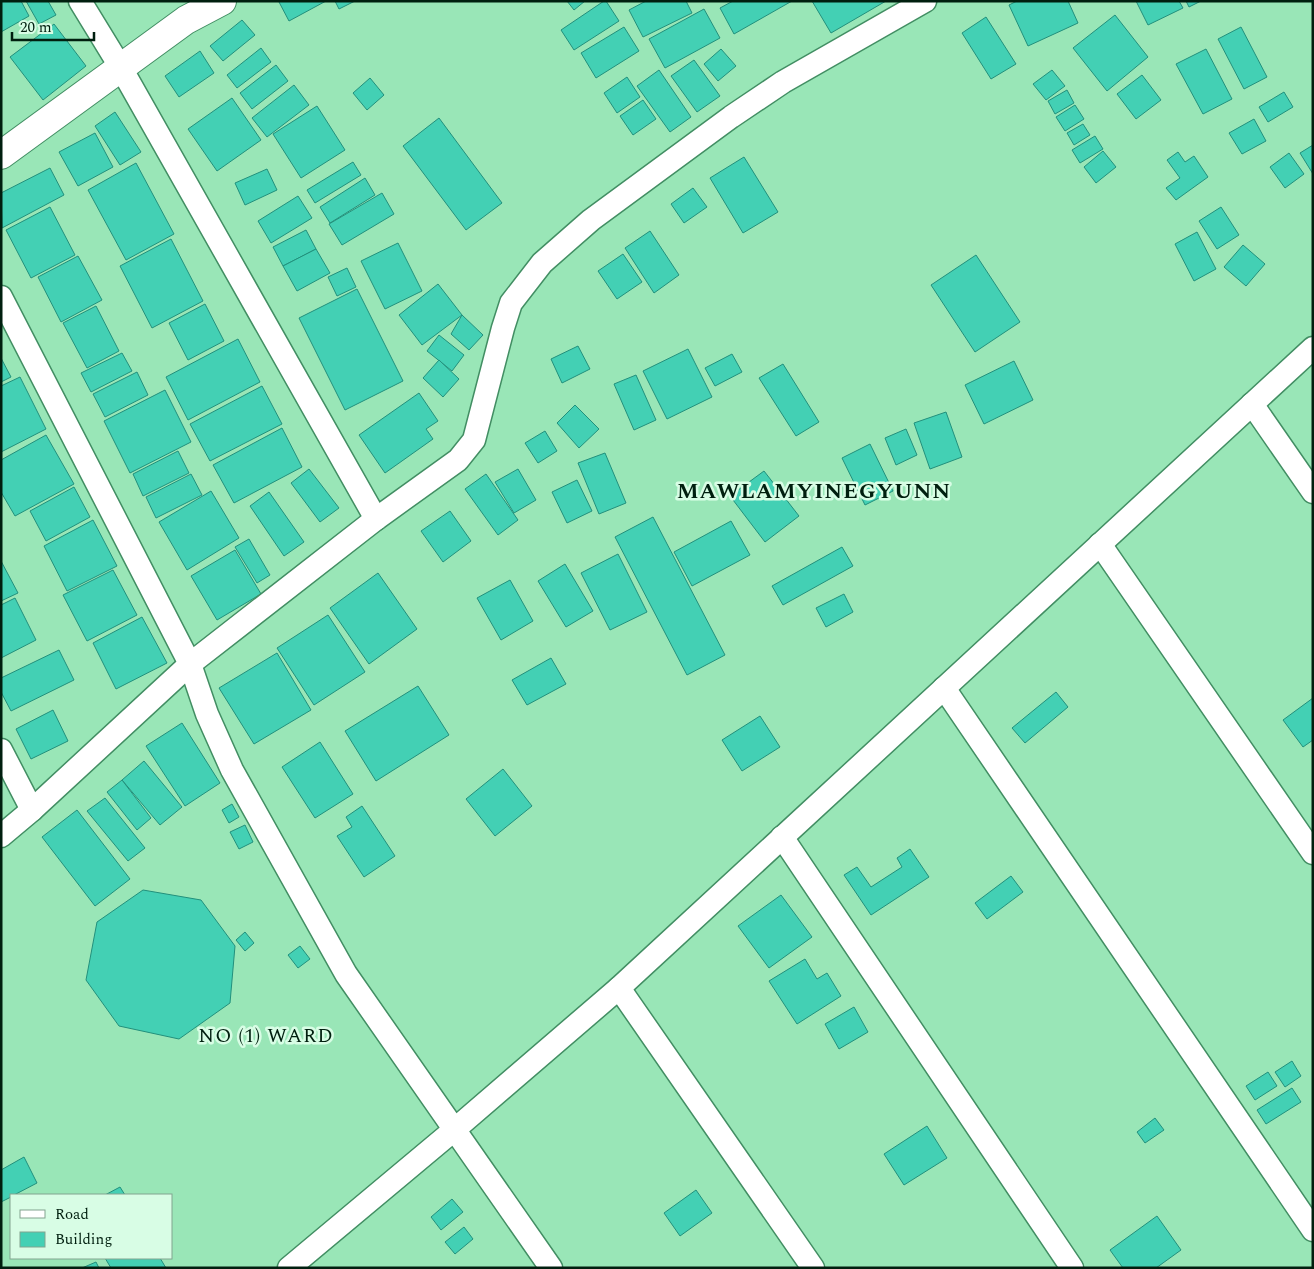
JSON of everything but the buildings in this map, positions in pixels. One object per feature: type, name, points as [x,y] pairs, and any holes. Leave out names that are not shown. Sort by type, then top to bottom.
[{"type":"street","points":[[80,1],[376,519]]},
{"type":"street","points":[[1,155],[186,20],[222,1]]},
{"type":"street","points":[[1,836],[32,810],[190,664],[376,519],[458,460],[474,440],[511,303],[542,263],[591,220],[731,117],[783,82],[925,1]]},
{"type":"street","points":[[1,297],[190,664],[207,714],[232,770],[346,974],[551,1268]]},
{"type":"street","points":[[293,1267],[619,988],[1313,348]]},
{"type":"street","points":[[1252,404],[1313,492]]},
{"type":"street","points":[[1100,544],[1313,853]]},
{"type":"street","points":[[944,688],[1313,1230]]},
{"type":"street","points":[[1,750],[32,810]]},
{"type":"street","points":[[782,837],[1072,1268]]},
{"type":"street","points":[[619,988],[812,1268]]},
{"type":"district","name":"MAWLAMYINEGYUNN","points":[[814,491]]},
{"type":"district","name":"NO (1) WARD","points":[[266,1036]]}]
